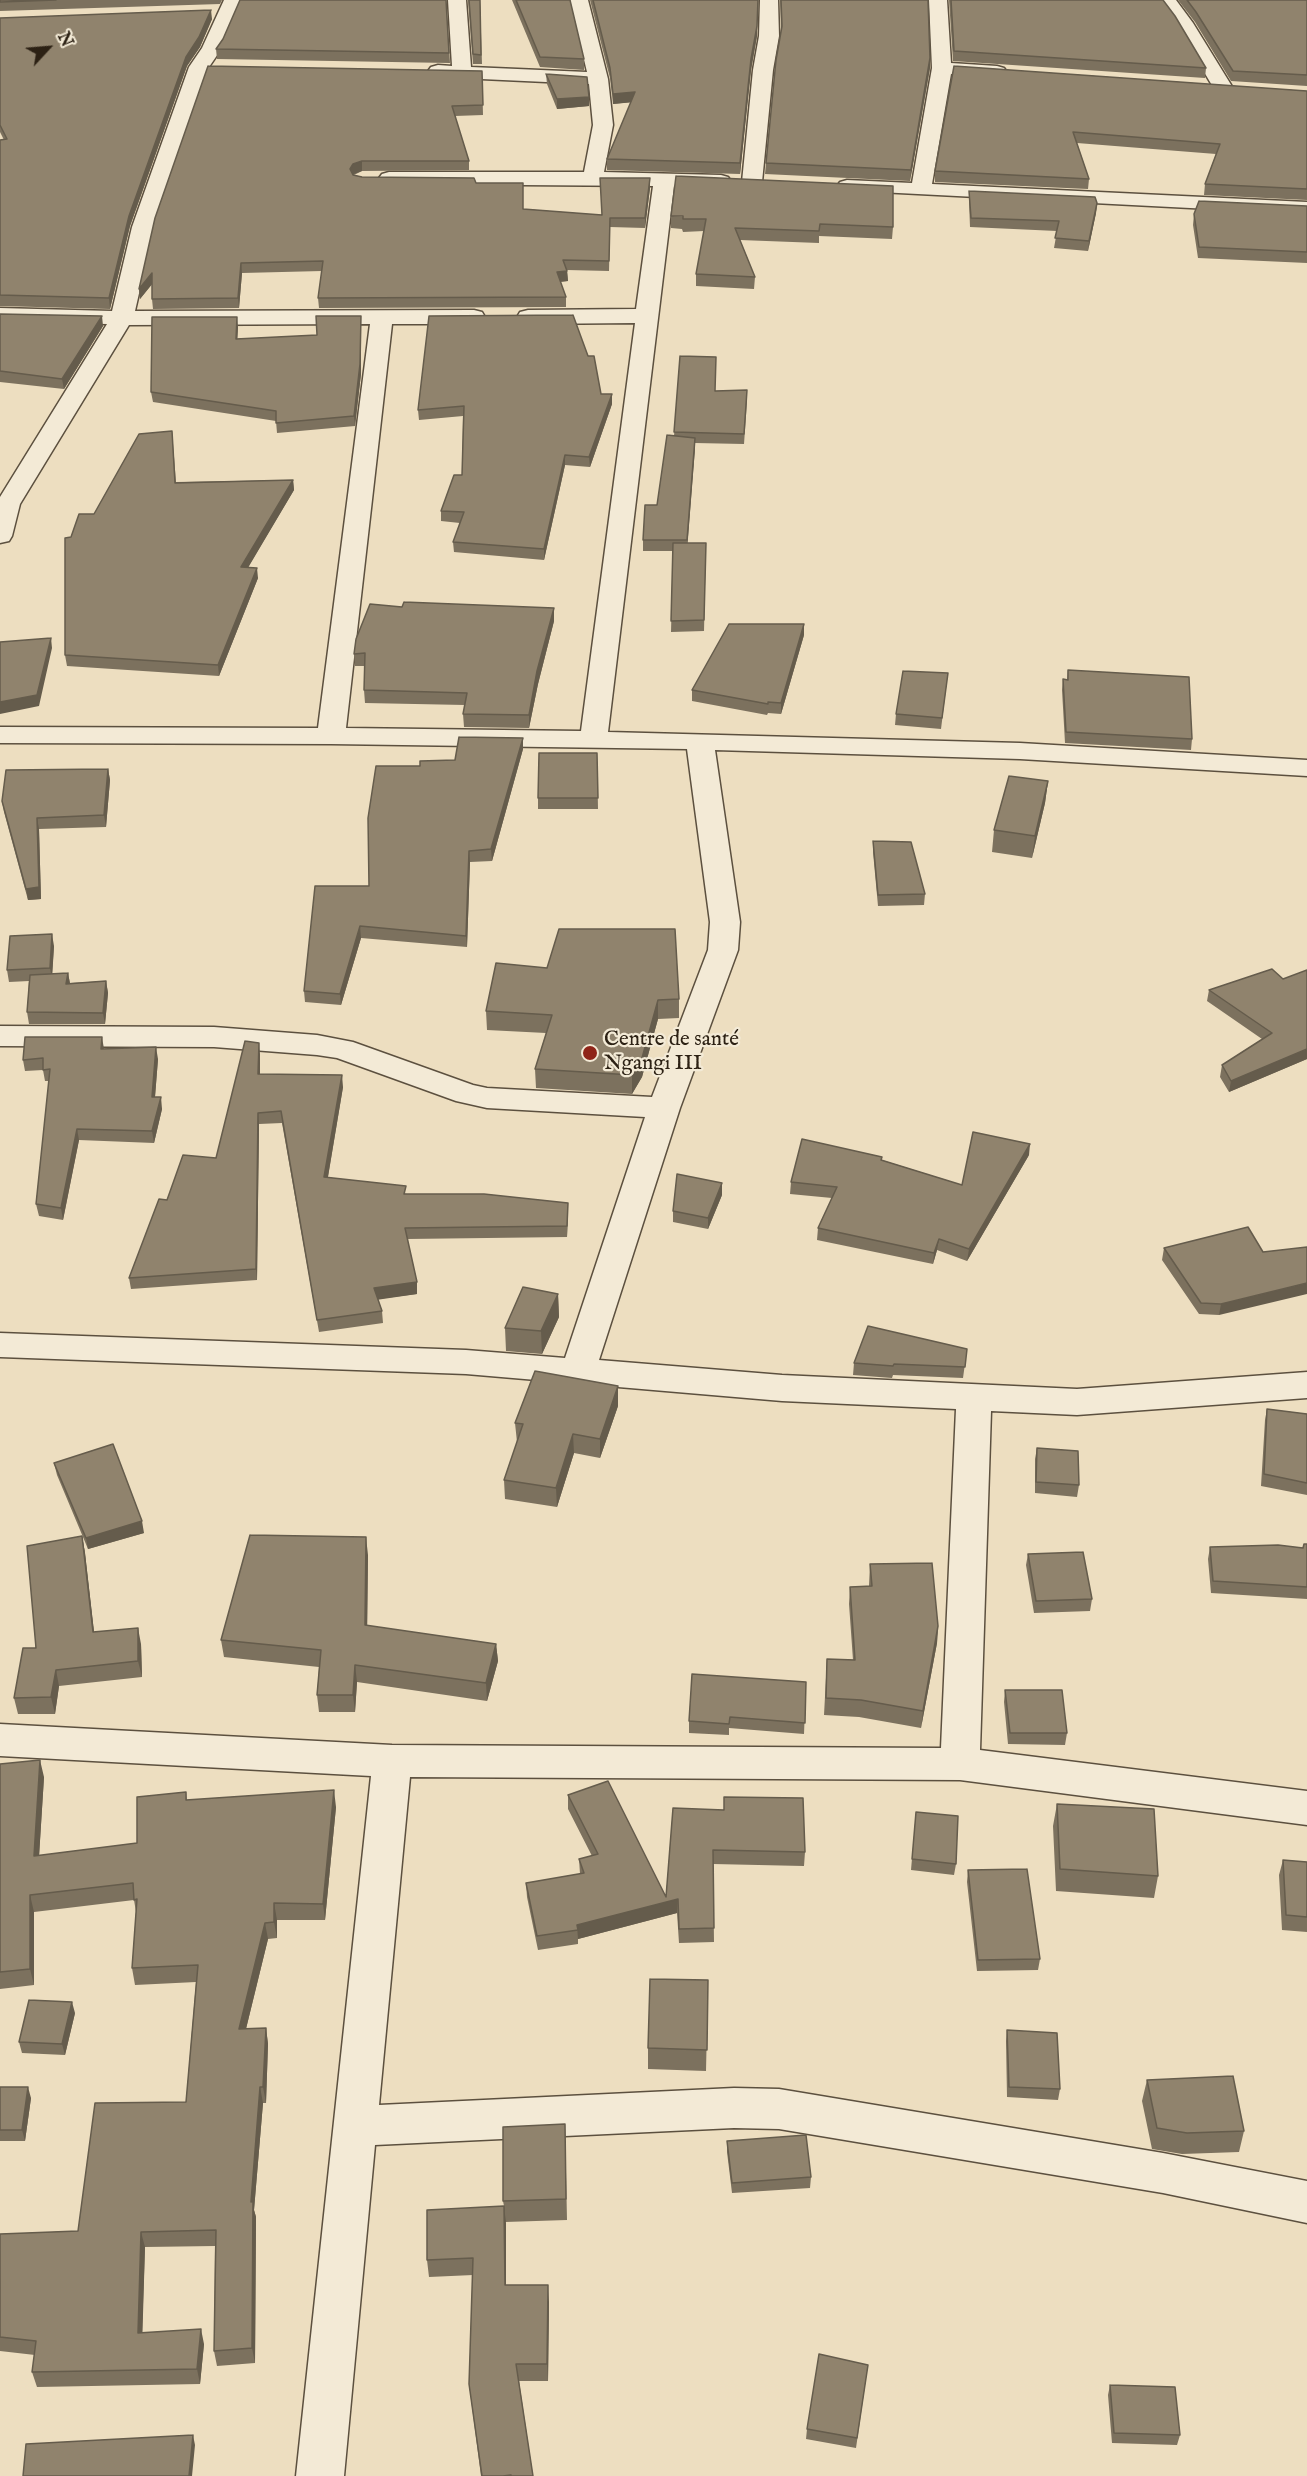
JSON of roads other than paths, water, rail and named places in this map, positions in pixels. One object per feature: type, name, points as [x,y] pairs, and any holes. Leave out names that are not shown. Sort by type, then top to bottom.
[{"type":"street","points":[[457,0],[462,71]]},
{"type":"street","points":[[579,0],[598,79],[603,125],[593,178]]},
{"type":"street","points":[[752,182],[763,70],[769,36],[769,0]]},
{"type":"street","points":[[921,190],[942,68],[938,0]]},
{"type":"street","points":[[1166,0],[1184,23],[1223,88]]},
{"type":"street","points":[[205,11],[231,5]]},
{"type":"street","points":[[0,536],[4,503],[122,318],[143,227],[199,67],[212,48],[231,5]]},
{"type":"street","points":[[199,67],[223,68]]},
{"type":"street","points":[[942,68],[1012,73]]},
{"type":"street","points":[[415,71],[462,71],[598,79]]},
{"type":"street","points":[[1200,86],[1244,89]]},
{"type":"street","points":[[375,178],[593,178],[774,183]]},
{"type":"street","points":[[593,740],[664,180]]},
{"type":"street","points":[[831,186],[1307,208]]},
{"type":"street","points":[[0,315],[122,318],[646,316]]},
{"type":"street","points":[[331,736],[382,317]]},
{"type":"street","points":[[0,735],[331,736],[699,741],[1020,751],[1307,768]]},
{"type":"street","points":[[578,1371],[664,1108],[723,950],[725,922],[699,741]]},
{"type":"street","points":[[0,1036],[214,1037],[317,1045],[342,1049],[467,1094],[487,1098],[664,1108]]},
{"type":"street","points":[[0,1345],[466,1362],[782,1388],[1077,1402],[1307,1385]]},
{"type":"street","points":[[960,1764],[974,1398]]},
{"type":"street","points":[[0,1740],[392,1761],[960,1764],[1307,1808]]},
{"type":"street","points":[[320,2476],[392,1761]]},
{"type":"street","points":[[355,2126],[722,2109],[779,2109],[1163,2173],[1307,2202]]},
{"type":"place","name":"Centre de santé Ngangi III","points":[[590,1053]]}]
